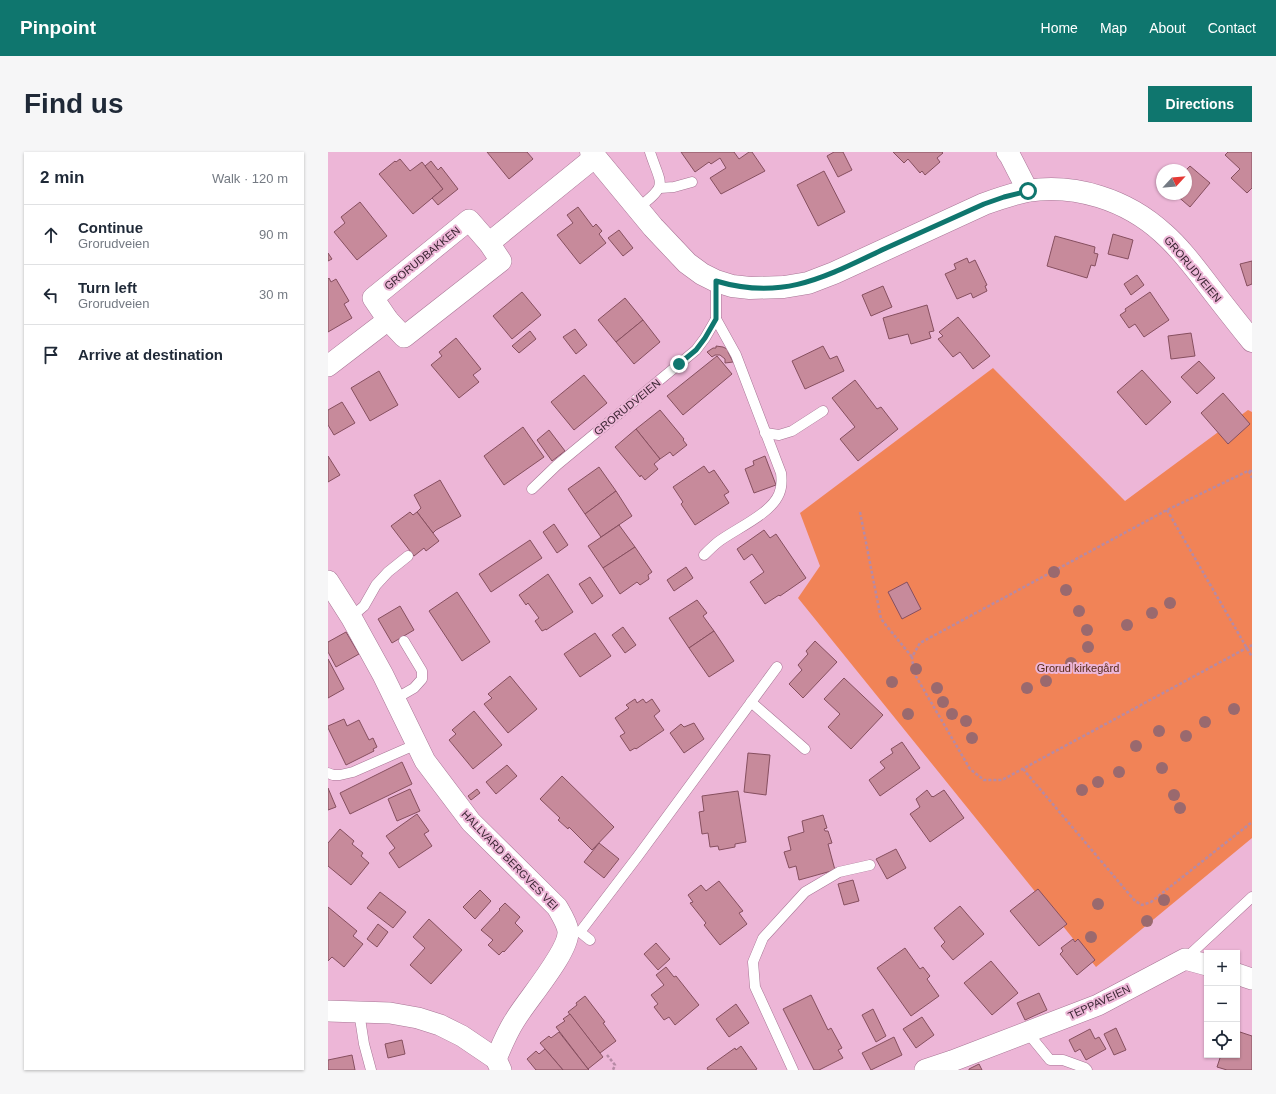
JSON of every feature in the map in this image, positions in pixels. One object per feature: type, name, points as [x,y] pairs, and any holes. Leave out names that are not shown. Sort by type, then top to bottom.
[{"type":"street","points":[[1007,152],[1028,191]]},
{"type":"street","points":[[489,243],[593,155]]},
{"type":"street","name":"GRORUDVEIEN","points":[[593,155],[671,247],[687,263],[702,274],[716,281],[732,286],[758,288],[784,287],[808,282],[834,273],[984,204],[1004,197],[1028,191],[1065,190],[1084,193],[1125,206],[1144,217],[1163,232],[1183,254],[1252,341]]},
{"type":"street","name":"GRORUDBAKKEN","points":[[469,220],[489,243],[501,261],[404,337],[388,320],[373,298],[469,220]]},
{"type":"street","points":[[328,366],[388,320]]},
{"type":"street","name":"HALLVARD BERGVES VEI","points":[[328,581],[351,616],[426,761],[471,822],[557,906],[564,919],[574,932]]},
{"type":"street","points":[[328,1011],[390,1013],[418,1018],[440,1025],[462,1036],[499,1064],[504,1039],[515,1019],[557,960],[574,932]]},
{"type":"street","points":[[1185,959],[1204,964]]},
{"type":"street","name":"TEPPAVEIEN","points":[[925,1070],[1098,1005],[1185,959]]},
{"type":"street","points":[[1240,975],[1252,979]]},
{"type":"lane","points":[[638,208],[660,188],[659,174],[650,152]]},
{"type":"lane","points":[[660,188],[674,187],[692,182]]},
{"type":"lane","points":[[704,555],[717,542],[757,517],[770,506],[779,496],[782,484],[781,473],[736,355],[716,319],[716,281]]},
{"type":"lane","name":"GRORUDVEIEN","points":[[532,489],[557,465],[696,350],[716,319]]},
{"type":"lane","points":[[765,433],[779,435],[792,432],[823,411]]},
{"type":"lane","points":[[351,616],[364,606],[376,585],[388,572],[408,556]]},
{"type":"lane","points":[[395,699],[414,688],[422,679],[422,671],[404,641]]},
{"type":"lane","points":[[590,940],[574,932],[638,856],[777,667]]},
{"type":"lane","points":[[751,702],[805,749]]},
{"type":"lane","points":[[328,773],[332,775],[340,775],[353,772],[417,744]]},
{"type":"lane","points":[[793,1070],[754,987],[753,962],[763,938],[805,892],[839,872],[870,864]]},
{"type":"lane","name":"TEPPAVEIEN","points":[[1185,959],[1252,897]]},
{"type":"lane","points":[[359,1012],[364,1044],[371,1070]]},
{"type":"lane","points":[[1027,1032],[1050,1060],[1063,1060],[1087,1070]]},
{"type":"path","points":[[912,657],[920,643],[1167,510],[1250,471],[1252,478]]},
{"type":"path","points":[[1167,510],[1252,657]]},
{"type":"path","points":[[860,512],[881,619],[912,657],[914,673],[970,769],[984,780],[1002,780],[1252,645]]},
{"type":"path","points":[[1023,769],[1135,901],[1142,905],[1151,902],[1252,822]]},
{"type":"path","points":[[607,1055],[615,1066],[614,1070]]},
{"type":"green space","name":"Grorud kirkegård","points":[[993,368],[1125,501],[1248,410],[1252,412],[1252,838],[1096,967],[798,598],[820,566],[800,513]]},
{"type":"building","points":[[487,152],[527,152],[533,159],[509,179]]},
{"type":"building","points":[[681,152],[734,152],[739,159],[749,152],[752,152],[765,171],[721,194],[710,178],[726,168],[720,158],[711,164],[709,162],[695,172]]},
{"type":"building","points":[[834,152],[843,152],[852,170],[838,177],[827,156]]},
{"type":"building","points":[[893,152],[943,153],[937,158],[940,162],[925,175],[922,171],[920,173],[908,159],[904,163]]},
{"type":"building","points":[[1228,152],[1252,152],[1252,188],[1247,193],[1231,178],[1240,169],[1225,155]]},
{"type":"building","points":[[400,159],[410,171],[422,162],[443,189],[413,214],[379,174],[395,161],[396,162]]},
{"type":"building","points":[[431,161],[438,170],[441,167],[458,189],[438,205],[432,198],[443,189],[425,166]]},
{"type":"building","points":[[1192,168],[1210,183],[1190,207],[1182,200],[1192,200]]},
{"type":"building","points":[[824,171],[845,212],[818,226],[797,185]]},
{"type":"building","points":[[360,202],[387,236],[357,260],[334,232],[345,223],[341,217]]},
{"type":"building","points":[[578,207],[593,227],[596,224],[602,231],[599,234],[606,243],[580,264],[557,235],[573,223],[567,215]]},
{"type":"building","points":[[619,230],[633,248],[623,256],[608,238]]},
{"type":"building","points":[[1113,234],[1133,240],[1128,259],[1108,254]]},
{"type":"building","points":[[1055,236],[1095,247],[1094,253],[1098,254],[1095,266],[1091,265],[1087,278],[1047,266]]},
{"type":"building","points":[[328,253],[332,259],[328,261]]},
{"type":"building","points":[[967,258],[969,263],[975,260],[987,285],[985,286],[987,291],[973,298],[971,293],[957,299],[945,274],[956,269],[954,264]]},
{"type":"building","points":[[1252,261],[1252,284],[1247,286],[1240,264]]},
{"type":"building","points":[[1137,275],[1144,285],[1131,295],[1124,284]]},
{"type":"building","points":[[329,278],[331,282],[336,279],[349,301],[344,304],[352,318],[328,332],[328,279]]},
{"type":"building","points":[[883,286],[892,307],[871,316],[862,295]]},
{"type":"building","points":[[522,292],[541,315],[512,339],[493,316]]},
{"type":"building","points":[[1150,292],[1169,320],[1144,337],[1135,324],[1129,328],[1120,315],[1126,311],[1125,309]]},
{"type":"building","points":[[625,298],[643,320],[616,342],[598,320]]},
{"type":"building","points":[[927,305],[934,331],[929,332],[931,338],[911,344],[908,334],[889,339],[883,318]]},
{"type":"building","points":[[958,317],[990,356],[973,369],[960,352],[953,357],[938,339],[943,336],[939,332]]},
{"type":"building","points":[[643,320],[660,342],[634,364],[616,342]]},
{"type":"building","points":[[575,329],[587,345],[576,354],[563,337]]},
{"type":"building","points":[[530,331],[536,339],[519,353],[512,346]]},
{"type":"building","points":[[1191,333],[1195,356],[1171,359],[1168,336]]},
{"type":"building","points":[[456,338],[481,369],[473,375],[479,382],[459,398],[431,365],[442,356],[439,352]]},
{"type":"building","points":[[716,346],[729,350],[728,352],[733,362],[725,363],[725,359],[720,355],[715,355],[712,357],[707,352],[713,348],[716,348]]},
{"type":"building","points":[[823,346],[830,359],[837,356],[844,371],[805,389],[792,361]]},
{"type":"building","points":[[717,356],[732,374],[683,415],[667,396]]},
{"type":"building","points":[[1199,361],[1215,378],[1197,394],[1181,377]]},
{"type":"building","points":[[1142,370],[1171,402],[1146,425],[1117,392]]},
{"type":"building","points":[[379,371],[398,405],[370,421],[351,388]]},
{"type":"building","points":[[584,375],[607,403],[574,430],[551,402]]},
{"type":"building","points":[[855,380],[877,409],[881,407],[898,429],[858,461],[840,439],[855,427],[832,398]]},
{"type":"building","points":[[1223,393],[1250,424],[1228,444],[1201,413]]},
{"type":"building","points":[[342,402],[355,423],[334,435],[328,425],[328,410]]},
{"type":"building","points":[[660,410],[684,439],[683,440],[687,445],[673,456],[670,452],[660,459],[636,429]]},
{"type":"building","points":[[523,427],[544,457],[504,485],[484,456]]},
{"type":"building","points":[[636,429],[660,459],[654,464],[658,469],[645,480],[641,475],[640,477],[615,447]]},
{"type":"building","points":[[549,430],[565,451],[552,461],[537,440]]},
{"type":"building","points":[[328,456],[340,475],[328,482]]},
{"type":"building","points":[[765,456],[776,485],[754,493],[745,469],[754,465],[753,461]]},
{"type":"building","points":[[704,466],[709,473],[714,470],[729,492],[724,495],[729,503],[695,525],[681,504],[683,502],[673,487]]},
{"type":"building","points":[[599,467],[616,491],[585,514],[568,489]]},
{"type":"building","points":[[440,480],[461,516],[433,533],[417,512],[421,508],[414,495]]},
{"type":"building","points":[[616,491],[632,516],[601,537],[585,514]]},
{"type":"building","points":[[410,512],[413,515],[417,512],[439,541],[426,551],[424,548],[414,556],[391,526]]},
{"type":"building","points":[[554,524],[568,545],[557,553],[543,532]]},
{"type":"building","points":[[619,525],[635,547],[603,568],[588,546]]},
{"type":"building","points":[[764,530],[770,538],[776,534],[806,578],[780,596],[779,595],[765,604],[750,582],[764,572],[752,554],[744,560],[737,549]]},
{"type":"building","points":[[530,540],[542,558],[491,592],[479,574]]},
{"type":"building","points":[[635,547],[652,572],[648,575],[649,579],[640,585],[637,582],[620,594],[603,568]]},
{"type":"building","points":[[686,567],[693,578],[674,591],[667,580]]},
{"type":"building","points":[[548,574],[573,612],[546,630],[542,631],[535,621],[539,618],[528,603],[526,605],[519,595]]},
{"type":"building","points":[[590,577],[603,596],[592,604],[579,584]]},
{"type":"building","points":[[907,582],[921,609],[902,619],[888,592]]},
{"type":"building","points":[[457,592],[490,642],[462,661],[429,611]]},
{"type":"building","points":[[697,600],[707,613],[703,616],[714,631],[689,648],[669,618]]},
{"type":"building","points":[[400,606],[414,630],[392,643],[378,619]]},
{"type":"building","points":[[623,627],[636,645],[625,653],[612,635]]},
{"type":"building","points":[[714,631],[734,661],[709,677],[689,648]]},
{"type":"building","points":[[346,632],[359,654],[336,667],[328,652],[328,642]]},
{"type":"building","points":[[595,633],[611,656],[580,677],[564,654]]},
{"type":"building","points":[[815,641],[837,662],[803,698],[789,684],[802,670],[798,665],[808,654],[806,651]]},
{"type":"building","points":[[328,659],[344,689],[328,698]]},
{"type":"building","points":[[510,676],[537,709],[508,733],[484,704],[492,698],[488,694]]},
{"type":"building","points":[[844,678],[883,715],[851,749],[828,727],[840,714],[824,699]]},
{"type":"building","points":[[635,699],[637,703],[643,699],[646,703],[652,699],[660,711],[654,716],[664,730],[636,749],[635,748],[630,751],[620,736],[625,733],[615,718],[629,708],[626,705]]},
{"type":"building","points":[[474,711],[502,745],[473,769],[449,740],[456,734],[452,730]]},
{"type":"building","points":[[344,719],[347,726],[359,720],[369,740],[373,738],[377,747],[373,749],[374,751],[346,765],[328,728],[328,726]]},
{"type":"building","points":[[694,723],[704,739],[684,753],[670,733],[681,724],[684,727]]},
{"type":"building","points":[[902,742],[920,768],[880,796],[869,780],[885,768],[880,762],[893,753],[891,749]]},
{"type":"building","points":[[748,753],[770,755],[766,795],[744,792]]},
{"type":"building","points":[[402,762],[412,784],[350,814],[340,793]]},
{"type":"building","points":[[507,765],[517,776],[496,794],[486,782]]},
{"type":"building","points":[[562,776],[614,827],[592,850],[569,827],[568,829],[558,820],[560,818],[540,799]]},
{"type":"building","points":[[328,788],[336,807],[328,810]]},
{"type":"building","points":[[410,789],[420,811],[397,821],[388,799]]},
{"type":"building","points":[[477,789],[480,793],[471,800],[468,796]]},
{"type":"building","points":[[927,790],[933,797],[944,790],[964,818],[930,842],[910,814],[920,807],[916,799]]},
{"type":"building","points":[[738,791],[746,842],[735,844],[735,847],[719,850],[718,846],[710,847],[708,833],[702,834],[699,812],[704,811],[702,796]]},
{"type":"building","points":[[417,814],[429,831],[424,834],[432,846],[399,868],[389,853],[395,848],[386,836]]},
{"type":"building","points":[[823,815],[827,828],[824,829],[825,831],[828,831],[832,843],[828,844],[835,870],[799,880],[796,866],[789,868],[784,852],[791,850],[788,837],[804,832],[802,821]]},
{"type":"building","points":[[340,829],[354,841],[352,844],[363,853],[361,856],[369,863],[351,885],[328,866],[328,843]]},
{"type":"building","points":[[599,843],[619,859],[604,878],[584,862]]},
{"type":"building","points":[[896,849],[906,868],[887,879],[876,859]]},
{"type":"building","points":[[853,880],[859,901],[844,905],[838,884]]},
{"type":"building","points":[[719,881],[743,911],[739,913],[747,924],[720,945],[704,925],[706,923],[690,903],[693,902],[688,895],[701,885],[706,891]]},
{"type":"building","points":[[1038,889],[1067,924],[1039,946],[1010,911]]},
{"type":"building","points":[[480,890],[491,901],[475,919],[463,907]]},
{"type":"building","points":[[380,892],[406,912],[393,928],[367,908]]},
{"type":"building","points":[[505,903],[520,917],[515,923],[523,931],[504,952],[503,951],[499,955],[488,945],[493,940],[481,930]]},
{"type":"building","points":[[960,906],[984,934],[953,960],[941,946],[945,942],[934,928]]},
{"type":"building","points":[[328,907],[357,931],[353,936],[363,944],[344,967],[332,957],[328,961]]},
{"type":"building","points":[[429,919],[462,950],[431,984],[410,965],[425,948],[413,937]]},
{"type":"building","points":[[378,924],[388,932],[377,947],[367,939]]},
{"type":"building","points":[[1073,939],[1075,942],[1078,939],[1095,960],[1077,975],[1060,954],[1063,951],[1061,948]]},
{"type":"building","points":[[656,943],[670,959],[658,970],[644,954]]},
{"type":"building","points":[[905,948],[920,969],[923,967],[930,976],[927,979],[939,996],[911,1016],[877,968]]},
{"type":"building","points":[[991,961],[1018,993],[992,1015],[964,983]]},
{"type":"building","points":[[666,967],[674,977],[676,976],[699,1005],[675,1025],[669,1017],[664,1020],[654,1007],[658,1004],[651,995],[664,985],[656,975]]},
{"type":"building","points":[[1039,993],[1047,1010],[1025,1020],[1017,1003]]},
{"type":"building","points":[[811,995],[828,1030],[831,1028],[842,1048],[838,1050],[843,1058],[819,1070],[814,1070],[783,1009]]},
{"type":"building","points":[[585,996],[605,1022],[603,1023],[616,1041],[600,1053],[568,1012]]},
{"type":"building","points":[[736,1004],[749,1023],[729,1037],[716,1019]]},
{"type":"building","points":[[873,1009],[886,1036],[876,1042],[862,1015]]},
{"type":"building","points":[[570,1014],[603,1057],[588,1069],[556,1027],[565,1021],[563,1019]]},
{"type":"building","points":[[922,1017],[934,1035],[916,1048],[903,1029]]},
{"type":"building","points":[[1116,1028],[1126,1050],[1114,1055],[1104,1034]]},
{"type":"building","points":[[1090,1029],[1095,1039],[1099,1037],[1106,1049],[1086,1060],[1080,1049],[1075,1052],[1069,1040]]},
{"type":"building","points":[[559,1032],[589,1070],[563,1070],[540,1043],[549,1036],[551,1038]]},
{"type":"building","points":[[1240,1032],[1252,1036],[1252,1070],[1227,1070],[1217,1067],[1220,1058],[1240,1058]]},
{"type":"building","points":[[894,1037],[902,1055],[871,1070],[862,1053]]},
{"type":"building","points":[[402,1040],[405,1054],[388,1058],[385,1044]]},
{"type":"building","points":[[741,1046],[757,1069],[708,1070],[707,1068],[735,1048],[736,1050]]},
{"type":"building","points":[[545,1049],[563,1070],[536,1070],[527,1059],[536,1051],[539,1054]]},
{"type":"building","points":[[352,1055],[355,1070],[328,1070],[328,1060]]},
{"type":"building","points":[[979,1064],[982,1070],[969,1070],[969,1069]]},
{"type":"route","points":[[679,364],[696,350],[716,319],[716,281],[732,286],[750,288],[784,287],[808,282],[834,273],[984,204],[1028,191]]}]
